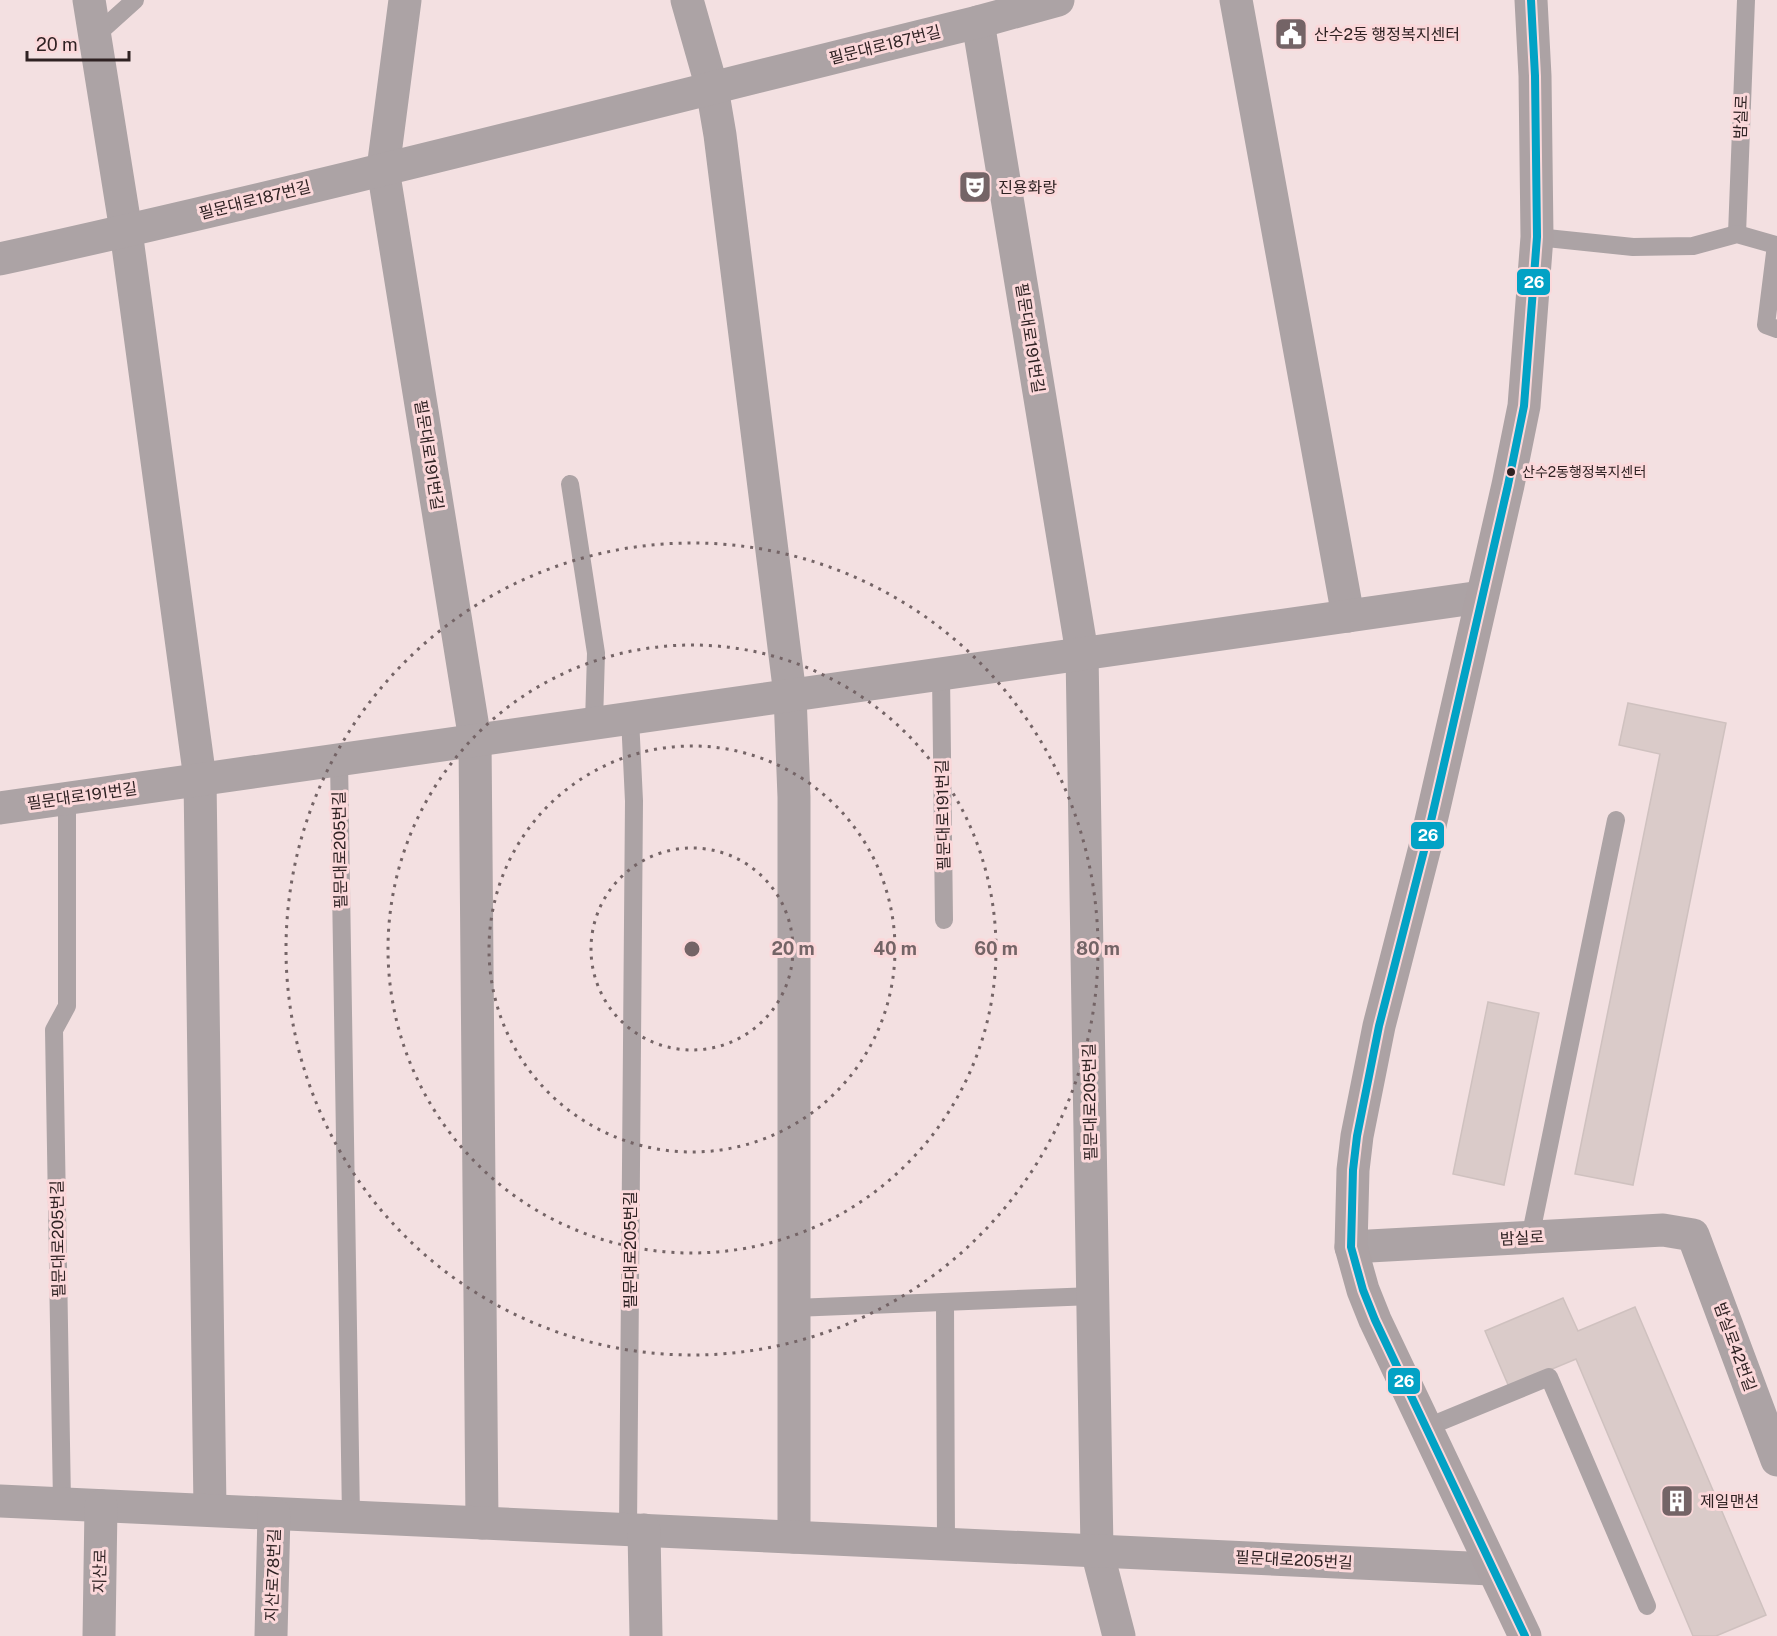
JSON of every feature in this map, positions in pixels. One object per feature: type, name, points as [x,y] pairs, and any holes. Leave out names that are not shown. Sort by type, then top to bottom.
[{"type":"main road","points":[[1525,1636],[1491,1569],[1363,1290],[1351,1247],[1353,1170],[1357,1136],[1379,1026],[1425,847],[1524,406],[1536,237],[1535,76],[1531,0]]},
{"type":"street","points":[[89,0],[126,231],[200,779],[210,1510]]},
{"type":"street","points":[[383,169],[405,0]]},
{"type":"street","points":[[687,0],[712,88],[720,135],[790,695],[794,798],[794,1537]]},
{"type":"street","name":"필문대로187번길","points":[[0,259],[383,169],[978,22],[1058,0]]},
{"type":"street","points":[[1236,0],[1348,616]]},
{"type":"street","name":"필문대로191번길","points":[[978,22],[1083,653]]},
{"type":"street","name":"필문대로191번길","points":[[383,169],[474,740]]},
{"type":"street","name":"필문대로191번길","points":[[0,808],[1481,597]]},
{"type":"street","name":"필문대로205번길","points":[[1083,653],[1097,1551]]},
{"type":"street","points":[[474,740],[482,1522]]},
{"type":"street","name":"밤실로","points":[[1351,1247],[1663,1230],[1693,1235]]},
{"type":"street","name":"밤실로42번길","points":[[1693,1235],[1777,1460]]},
{"type":"street","name":"필문대로205번길","points":[[0,1501],[1491,1569]]},
{"type":"street","name":"지산로","points":[[99,1636],[101,1506]]},
{"type":"street","name":"지산로78번길","points":[[271,1636],[274,1514]]},
{"type":"street","points":[[636,1530],[646,1636]]},
{"type":"street","points":[[1097,1551],[1119,1636]]},
{"type":"lane","points":[[95,36],[135,0]]},
{"type":"lane","name":"밤실로","points":[[1737,234],[1746,0]]},
{"type":"lane","points":[[1536,237],[1633,248],[1693,246],[1737,234],[1776,245],[1766,325],[1777,329]]},
{"type":"lane","points":[[570,484],[596,653],[594,723]]},
{"type":"lane","name":"필문대로191번길","points":[[942,674],[944,920]]},
{"type":"lane","name":"필문대로205번길","points":[[630,718],[634,801],[636,1530]]},
{"type":"lane","name":"필문대로205번길","points":[[339,760],[351,1517]]},
{"type":"lane","name":"필문대로205번길","points":[[62,1503],[54,1030],[67,1006],[67,799]]},
{"type":"lane","points":[[1530,1238],[1617,820]]},
{"type":"lane","points":[[794,1308],[1093,1296]]},
{"type":"lane","points":[[945,1302],[946,1544]]},
{"type":"lane","points":[[1425,1428],[1550,1377],[1647,1606]]},
{"type":"building","points":[[1628,703],[1726,723],[1633,1185],[1575,1174],[1660,754],[1619,745]]},
{"type":"building","points":[[1488,1002],[1539,1013],[1504,1185],[1453,1174]]},
{"type":"building","name":"제일맨션","points":[[1563,1298],[1578,1331],[1635,1307],[1766,1615],[1716,1636],[1693,1636],[1576,1359],[1509,1387],[1485,1331]]},
{"type":"transit line","name":"26","points":[[1525,1636],[1375,1320],[1363,1290],[1351,1247],[1353,1170],[1357,1136],[1379,1026],[1425,847],[1524,406],[1537,237],[1535,76],[1531,0]]},
{"type":"place","name":"산수2동 행정복지센터","points":[[1291,34]]},
{"type":"place","name":"진용화랑","points":[[975,187]]},
{"type":"place","name":"산수2동행정복지센터","points":[[1511,472]]},
{"type":"place","name":"제일맨션","points":[[1677,1501]]}]
